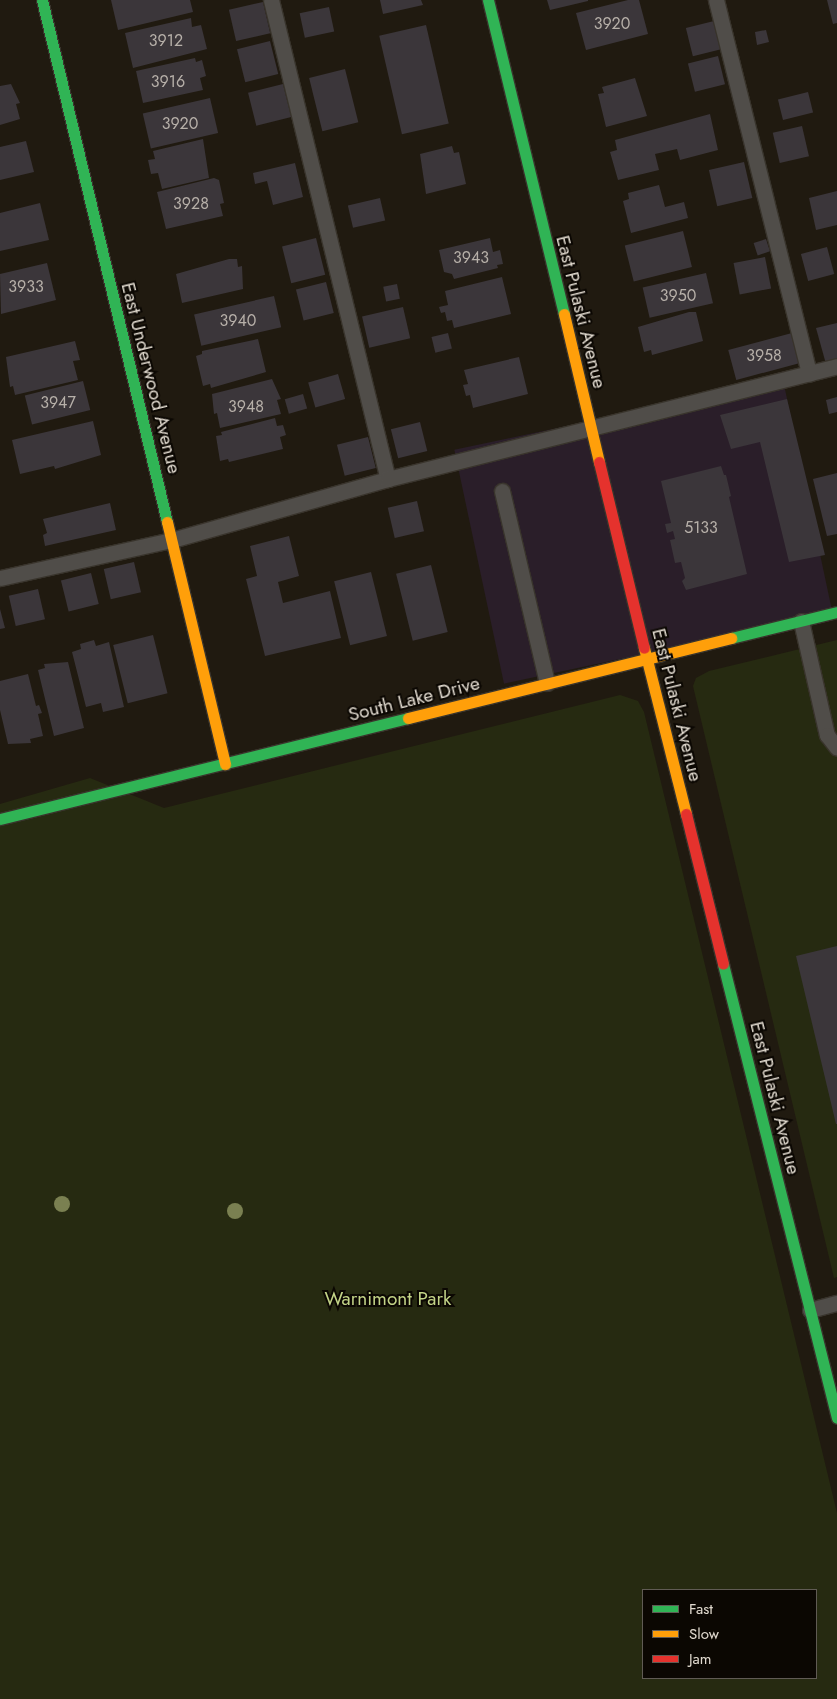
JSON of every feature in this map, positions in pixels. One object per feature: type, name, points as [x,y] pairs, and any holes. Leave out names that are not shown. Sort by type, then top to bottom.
[{"type":"street","name":"East Underwood Avenue","points":[[42,0],[225,764]]},
{"type":"street","name":"East Pulaski Avenue","points":[[488,0],[647,659],[837,1418]]},
{"type":"street","name":"South Lake Drive","points":[[0,819],[837,612]]},
{"type":"lane","points":[[271,0],[388,479]]},
{"type":"lane","points":[[716,0],[809,374]]},
{"type":"lane","points":[[0,578],[172,540],[388,479],[837,366]]},
{"type":"lane","points":[[502,491],[547,683]]},
{"type":"lane","points":[[801,621],[827,735],[837,748]]},
{"type":"lane","points":[[810,1310],[837,1303]]},
{"type":"shaded area","points":[[783,380],[833,614],[504,684],[454,450]]},
{"type":"green space","points":[[837,640],[837,1277],[834,1278],[693,686],[696,678],[709,671]]},
{"type":"green space","name":"Warnimont Park","points":[[620,695],[638,701],[644,712],[837,1513],[837,1699],[0,1699],[0,804],[90,778],[164,808]]},
{"type":"building","points":[[111,0],[190,0],[193,12],[118,30]]},
{"type":"building","points":[[380,0],[421,0],[423,5],[383,14]]},
{"type":"building","points":[[547,0],[588,0],[588,1],[550,10]]},
{"type":"building","points":[[628,0],[639,0],[648,34],[586,50],[576,13]]},
{"type":"building","points":[[827,0],[837,0],[837,23],[833,24]]},
{"type":"building","points":[[263,2],[270,33],[236,41],[229,10]]},
{"type":"building","points":[[329,7],[334,31],[305,38],[300,13]]},
{"type":"building","points":[[191,18],[192,27],[201,25],[207,49],[133,68],[125,33]]},
{"type":"building","points":[[714,21],[721,49],[693,56],[686,28]]},
{"type":"building","points":[[426,25],[449,123],[402,134],[379,36]]},
{"type":"building","points":[[766,30],[769,42],[757,45],[755,32]]},
{"type":"building","points":[[270,41],[278,74],[245,82],[237,49]]},
{"type":"building","points":[[718,56],[725,84],[695,92],[688,63]]},
{"type":"building","points":[[195,58],[196,62],[202,60],[206,76],[200,78],[203,90],[143,103],[136,71]]},
{"type":"building","points":[[345,69],[358,122],[322,131],[309,78]]},
{"type":"building","points":[[635,78],[647,116],[606,127],[598,94],[604,93],[602,87]]},
{"type":"building","points":[[11,84],[20,103],[16,104],[20,119],[0,125],[0,86]]},
{"type":"building","points":[[283,84],[291,117],[256,126],[248,93]]},
{"type":"building","points":[[808,92],[813,112],[783,120],[778,99]]},
{"type":"building","points":[[210,98],[218,133],[151,149],[143,114]]},
{"type":"building","points":[[710,114],[718,150],[680,160],[677,149],[655,154],[659,170],[618,180],[610,152],[617,150],[615,140]]},
{"type":"building","points":[[802,126],[809,156],[780,163],[773,133]]},
{"type":"building","points":[[203,139],[209,178],[162,189],[158,173],[151,174],[148,160],[155,159],[153,151]]},
{"type":"building","points":[[26,141],[34,172],[0,180],[0,147]]},
{"type":"building","points":[[452,146],[454,153],[459,152],[466,184],[426,194],[420,154]]},
{"type":"building","points":[[744,162],[752,198],[717,206],[709,170]]},
{"type":"building","points":[[295,163],[303,197],[273,205],[267,181],[255,184],[253,173]]},
{"type":"building","points":[[214,178],[219,180],[224,203],[220,204],[223,216],[166,229],[157,192]]},
{"type":"building","points":[[659,185],[665,207],[684,202],[688,218],[631,233],[623,201],[629,199],[628,193]]},
{"type":"building","points":[[837,191],[837,225],[816,230],[809,198]]},
{"type":"building","points":[[380,198],[385,220],[353,228],[348,205]]},
{"type":"building","points":[[40,203],[49,240],[0,251],[0,213]]},
{"type":"building","points":[[683,231],[692,267],[634,281],[625,246]]},
{"type":"building","points":[[316,238],[325,275],[291,283],[282,246]]},
{"type":"building","points":[[490,238],[493,252],[500,250],[503,264],[497,265],[498,268],[454,279],[452,274],[444,272],[439,250]]},
{"type":"building","points":[[766,239],[770,251],[758,255],[754,243]]},
{"type":"building","points":[[827,247],[834,274],[808,281],[801,254]]},
{"type":"building","points":[[765,257],[771,288],[740,295],[734,263]]},
{"type":"building","points":[[229,259],[237,259],[238,267],[242,266],[243,289],[182,303],[176,274]]},
{"type":"building","points":[[47,263],[56,300],[1,314],[0,274]]},
{"type":"building","points":[[706,273],[713,303],[650,318],[643,288]]},
{"type":"building","points":[[502,277],[511,314],[454,328],[452,320],[447,321],[445,312],[441,313],[439,307],[448,305],[445,291]]},
{"type":"building","points":[[326,282],[334,313],[304,321],[296,289]]},
{"type":"building","points":[[397,284],[400,299],[386,301],[383,287]]},
{"type":"building","points":[[274,296],[281,327],[201,346],[194,314]]},
{"type":"building","points":[[403,307],[410,338],[369,348],[362,316]]},
{"type":"building","points":[[689,312],[696,312],[703,341],[652,355],[651,350],[644,352],[638,327]]},
{"type":"building","points":[[837,323],[837,361],[826,364],[816,328]]},
{"type":"building","points":[[448,333],[452,349],[435,353],[432,337]]},
{"type":"building","points":[[792,333],[800,363],[736,380],[728,350]]},
{"type":"building","points":[[258,339],[266,372],[211,388],[210,384],[203,386],[196,356],[202,354],[202,351]]},
{"type":"building","points":[[75,341],[80,360],[73,361],[78,380],[15,395],[13,386],[10,387],[6,357]]},
{"type":"building","points":[[519,357],[528,394],[473,408],[470,395],[466,396],[463,385],[468,384],[464,370]]},
{"type":"building","points":[[338,374],[345,399],[315,408],[308,383]]},
{"type":"building","points":[[272,379],[281,399],[277,400],[281,414],[220,428],[217,413],[214,414],[212,394]]},
{"type":"building","points":[[83,381],[90,410],[32,425],[25,396]]},
{"type":"building","points":[[303,394],[307,408],[289,414],[285,399]]},
{"type":"building","points":[[837,397],[837,412],[829,414],[826,400]]},
{"type":"building","points":[[787,399],[825,555],[789,562],[760,442],[731,449],[720,415]]},
{"type":"building","points":[[275,418],[277,426],[283,425],[286,435],[280,437],[283,449],[229,462],[228,459],[220,461],[216,436],[222,435],[221,432]]},
{"type":"building","points":[[93,421],[101,455],[55,469],[54,466],[20,474],[12,440]]},
{"type":"building","points":[[420,422],[427,451],[398,458],[391,429]]},
{"type":"building","points":[[368,437],[376,468],[345,476],[337,445]]},
{"type":"building","points":[[721,466],[724,475],[726,475],[731,496],[729,497],[747,574],[686,590],[682,581],[685,578],[681,562],[675,563],[670,540],[675,539],[673,531],[667,533],[665,524],[671,523],[661,481]]},
{"type":"building","points":[[837,473],[837,534],[827,536],[813,479]]},
{"type":"building","points":[[417,501],[424,531],[395,538],[388,508]]},
{"type":"building","points":[[110,503],[116,530],[45,546],[43,535],[47,533],[43,519]]},
{"type":"building","points":[[289,536],[299,576],[278,582],[283,603],[330,591],[341,638],[265,656],[246,579],[257,576],[250,546]]},
{"type":"building","points":[[134,562],[141,592],[111,599],[104,569]]},
{"type":"building","points":[[431,565],[448,632],[413,641],[396,574]]},
{"type":"building","points":[[371,572],[387,636],[350,645],[334,581]]},
{"type":"building","points":[[91,573],[99,604],[69,612],[61,580]]},
{"type":"building","points":[[38,589],[45,619],[16,626],[9,596]]},
{"type":"building","points":[[0,609],[5,628],[0,629]]},
{"type":"building","points":[[153,635],[168,693],[128,703],[113,645]]},
{"type":"building","points":[[94,640],[96,646],[109,642],[124,707],[103,712],[101,703],[86,707],[72,652],[81,649],[80,644]]},
{"type":"building","points":[[68,662],[84,728],[54,736],[38,670],[45,668],[44,664]]},
{"type":"building","points":[[28,674],[36,706],[39,705],[42,713],[38,714],[43,736],[30,739],[31,743],[8,744],[0,710],[0,681]]},
{"type":"building","points":[[837,946],[837,1124],[836,1124],[796,956]]},
{"type":"traffic: fast","points":[[42,0],[167,522]]},
{"type":"traffic: fast","points":[[488,0],[564,314]]},
{"type":"traffic: fast","points":[[731,638],[837,612]]},
{"type":"traffic: fast","points":[[0,819],[408,718]]},
{"type":"traffic: fast","points":[[723,964],[837,1418]]},
{"type":"traffic: slow","points":[[564,314],[599,462]]},
{"type":"traffic: slow","points":[[167,522],[225,764]]},
{"type":"traffic: slow","points":[[408,718],[731,638]]},
{"type":"traffic: slow","points":[[644,648],[686,814]]},
{"type":"traffic: jam","points":[[599,462],[644,648]]},
{"type":"traffic: jam","points":[[686,814],[723,964]]}]
